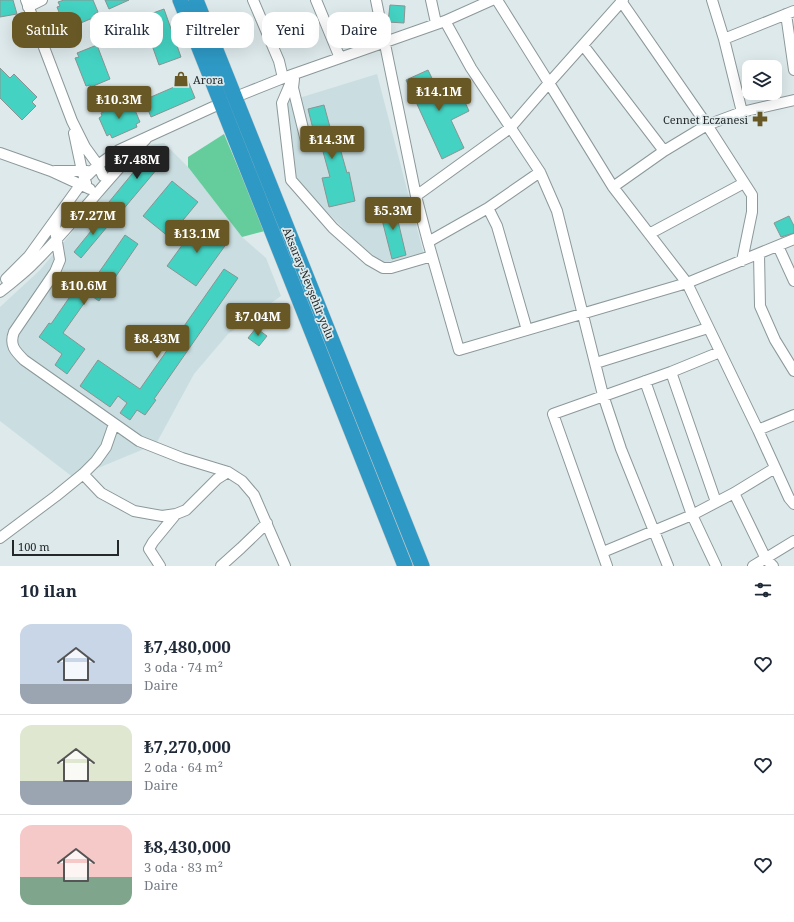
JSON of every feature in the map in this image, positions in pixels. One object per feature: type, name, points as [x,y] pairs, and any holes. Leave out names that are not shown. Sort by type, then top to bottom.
[{"type":"highway","name":"Aksaray-Nevşehir yolu","points":[[180,0],[406,566]]},
{"type":"highway","name":"Aksaray-Nevşehir yolu","points":[[196,0],[422,566]]},
{"type":"street","points":[[42,0],[27,3],[72,121],[90,177]]},
{"type":"street","points":[[253,0],[279,61],[283,78]]},
{"type":"street","points":[[316,0],[340,58]]},
{"type":"street","points":[[376,0],[378,12]]},
{"type":"street","points":[[431,0],[440,22],[540,172],[557,211],[603,395],[621,449],[668,566]]},
{"type":"street","points":[[391,40],[440,22],[478,3],[492,0]]},
{"type":"street","points":[[497,0],[613,186],[687,283],[758,430],[788,498],[794,504]]},
{"type":"street","points":[[416,196],[510,128],[622,1],[707,125],[752,195],[752,212],[742,261]]},
{"type":"street","points":[[716,1],[742,112]]},
{"type":"street","points":[[724,39],[790,13],[794,70]]},
{"type":"street","points":[[583,45],[664,151]]},
{"type":"street","points":[[243,94],[283,78],[369,48]]},
{"type":"street","points":[[385,48],[416,196],[459,350],[687,283],[794,239]]},
{"type":"street","points":[[294,75],[293,88],[306,145]]},
{"type":"street","points":[[294,75],[282,103],[291,180],[333,228],[369,260],[383,268],[391,268],[432,256]]},
{"type":"street","points":[[613,186],[664,151],[707,125],[742,112],[794,100]]},
{"type":"street","points":[[0,286],[29,256],[90,177],[119,150],[146,139],[213,107]]},
{"type":"street","points":[[72,121],[85,147],[90,177]]},
{"type":"street","points":[[0,292],[34,264],[146,139]]},
{"type":"street","points":[[0,154],[51,171],[90,177],[105,182],[102,188]]},
{"type":"street","points":[[428,242],[488,208],[540,172]]},
{"type":"street","points":[[649,234],[744,183]]},
{"type":"street","points":[[488,208],[497,226],[527,330]]},
{"type":"street","points":[[56,220],[55,230],[60,260],[55,272],[14,332],[11,339],[14,349],[24,360],[139,441],[182,458],[228,472],[242,482],[254,495],[285,566]]},
{"type":"street","points":[[778,246],[794,281]]},
{"type":"street","points":[[760,254],[760,306],[775,340],[794,371]]},
{"type":"street","points":[[596,363],[708,328]]},
{"type":"street","points":[[608,566],[553,414],[671,372],[720,352]]},
{"type":"street","points":[[671,372],[716,502]]},
{"type":"street","points":[[645,381],[692,515],[716,566]]},
{"type":"street","points":[[758,430],[794,415]]},
{"type":"street","points":[[0,538],[83,474],[96,461],[106,447],[114,424]]},
{"type":"street","points":[[603,552],[692,515],[734,493],[774,468]]},
{"type":"street","points":[[83,474],[101,493],[134,511],[162,516],[176,514],[186,510],[216,479],[228,472]]},
{"type":"street","points":[[734,493],[769,562]]},
{"type":"street","points":[[160,566],[149,549],[176,514]]},
{"type":"street","points":[[221,566],[267,523]]},
{"type":"street","points":[[753,566],[769,562],[794,541]]},
{"type":"shaded area","points":[[377,74],[424,255],[382,263],[354,239],[296,179],[286,102]]},
{"type":"shaded area","points":[[164,143],[188,167],[242,237],[266,258],[281,296],[228,334],[194,374],[156,444],[74,478],[0,421],[0,307],[40,270],[145,146]]},
{"type":"green space","points":[[224,134],[265,231],[242,237],[188,167],[188,157]]},
{"type":"building","points":[[0,0],[13,0],[16,12],[12,12],[12,15],[0,17]]},
{"type":"building","points":[[64,0],[93,0],[98,12],[90,12],[90,19],[82,22],[82,12],[59,12],[57,7],[60,6],[58,2]]},
{"type":"building","points":[[105,0],[129,0],[109,9]]},
{"type":"building","points":[[390,5],[405,6],[404,23],[391,22],[391,12],[389,12]]},
{"type":"building","points":[[164,9],[171,29],[171,48],[178,48],[181,57],[159,65],[153,48],[163,48],[163,12],[156,12]]},
{"type":"building","points":[[90,48],[98,48],[110,79],[91,87],[90,85],[86,86],[75,58],[79,57],[77,53]]},
{"type":"building","points":[[0,68],[10,78],[14,74],[37,97],[32,102],[36,106],[22,120],[0,98]]},
{"type":"building","points":[[428,70],[441,97],[459,89],[469,111],[451,120],[464,148],[442,159],[406,80]]},
{"type":"building","points":[[188,81],[195,98],[151,117],[144,100]]},
{"type":"building","points":[[127,101],[128,105],[132,103],[140,122],[136,124],[137,127],[112,138],[110,134],[107,136],[99,118],[102,116],[101,113]]},
{"type":"building","points":[[324,105],[334,142],[338,141],[347,173],[349,172],[355,201],[329,207],[322,178],[330,177],[322,148],[318,149],[308,109]]},
{"type":"building","points":[[147,148],[163,162],[121,212],[109,202],[141,163],[137,160]]},
{"type":"building","points":[[172,181],[198,202],[169,237],[143,216]]},
{"type":"building","points":[[394,204],[406,255],[392,259],[379,208]]},
{"type":"building","points":[[104,215],[112,221],[81,258],[74,252]]},
{"type":"building","points":[[789,216],[794,226],[794,233],[781,237],[774,223]]},
{"type":"building","points":[[199,222],[227,243],[196,286],[167,266]]},
{"type":"building","points":[[125,235],[138,244],[99,301],[90,295],[63,333],[85,349],[67,374],[55,365],[62,354],[39,337],[49,323],[51,324],[78,285],[86,291]]},
{"type":"building","points":[[224,269],[238,278],[154,399],[156,400],[145,415],[137,410],[130,420],[120,413],[127,403],[118,396],[110,407],[80,386],[98,360],[140,389]]},
{"type":"building","points":[[256,328],[267,336],[259,346],[248,338]]},
{"type":"place","name":"Arora","points":[[181,79]]},
{"type":"place","name":"Cennet Eczanesi","points":[[760,119]]}]
